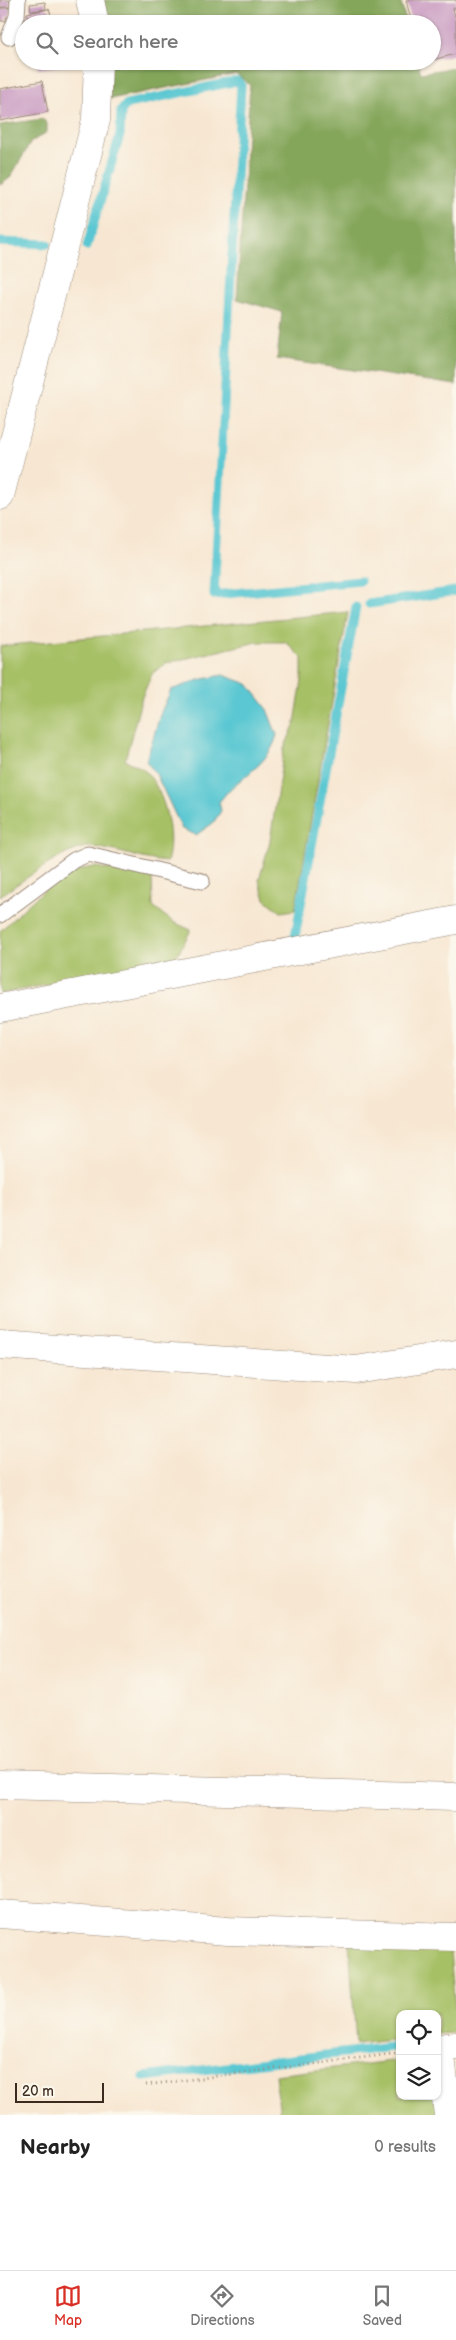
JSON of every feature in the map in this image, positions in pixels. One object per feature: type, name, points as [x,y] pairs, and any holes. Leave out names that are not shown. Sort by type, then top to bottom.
[{"type":"street","points":[[90,0],[93,15]]},
{"type":"street","points":[[0,496],[96,120],[98,70]]},
{"type":"street","points":[[0,1008],[456,920]]},
{"type":"street","points":[[0,1344],[356,1370],[456,1354]]},
{"type":"street","points":[[0,1784],[456,1797]]},
{"type":"street","points":[[0,1914],[228,1931],[455,1944]]},
{"type":"street","points":[[448,2115],[440,2048],[456,2046]]},
{"type":"lane","points":[[17,15],[18,0]]},
{"type":"lane","points":[[9,37],[15,21]]},
{"type":"lane","points":[[0,914],[74,860],[88,854],[202,881]]},
{"type":"path","points":[[146,2085],[396,2054]]},
{"type":"green space","points":[[103,0],[400,0],[404,15],[106,15]]},
{"type":"green space","points":[[456,67],[456,385],[277,359],[282,312],[237,299],[250,85],[236,74],[110,99],[110,70],[420,70],[421,73]]},
{"type":"green space","points":[[42,119],[47,123],[47,132],[31,142],[10,178],[0,185],[0,125]]},
{"type":"green space","points":[[348,612],[295,910],[281,912],[265,899],[259,880],[270,841],[284,749],[295,723],[302,680],[302,658],[286,642],[257,642],[166,663],[152,674],[142,697],[125,760],[145,771],[163,801],[170,839],[167,862],[101,848],[82,848],[58,858],[0,896],[0,646]]},
{"type":"green space","points":[[95,867],[152,876],[153,907],[173,922],[191,930],[175,959],[0,994],[0,931],[55,882],[81,870]]},
{"type":"green space","points":[[349,1942],[441,1944],[450,1951],[456,2019],[456,2026],[452,2033],[441,2034],[441,2010],[396,2010],[396,2039],[356,2044]]},
{"type":"green space","points":[[396,2060],[396,2100],[438,2100],[441,2115],[280,2115],[275,2075]]},
{"type":"water","points":[[223,675],[248,684],[266,707],[277,735],[271,750],[262,762],[233,786],[219,802],[221,811],[213,823],[196,835],[182,829],[156,774],[146,761],[161,712],[171,690],[199,680]]},
{"type":"building","points":[[0,0],[10,0],[10,7],[0,7]]},
{"type":"building","points":[[406,0],[456,0],[456,8],[453,8],[456,20],[456,54],[441,58],[441,15],[410,15]]},
{"type":"building","points":[[45,2],[46,9],[31,11],[30,4]]},
{"type":"building","points":[[0,8],[10,8],[10,17],[6,17],[6,21],[0,21]]},
{"type":"building","points":[[49,9],[51,15],[27,15],[27,13]]},
{"type":"building","points":[[42,81],[48,112],[0,121],[0,89]]},
{"type":"waterway","points":[[87,246],[120,135],[121,111],[127,104],[237,81],[241,85],[214,595],[360,581]]},
{"type":"waterway","points":[[0,242],[47,244]]},
{"type":"waterway","points":[[369,604],[456,591]]},
{"type":"waterway","points":[[295,937],[356,607]]},
{"type":"waterway","points":[[144,2077],[396,2046]]}]
